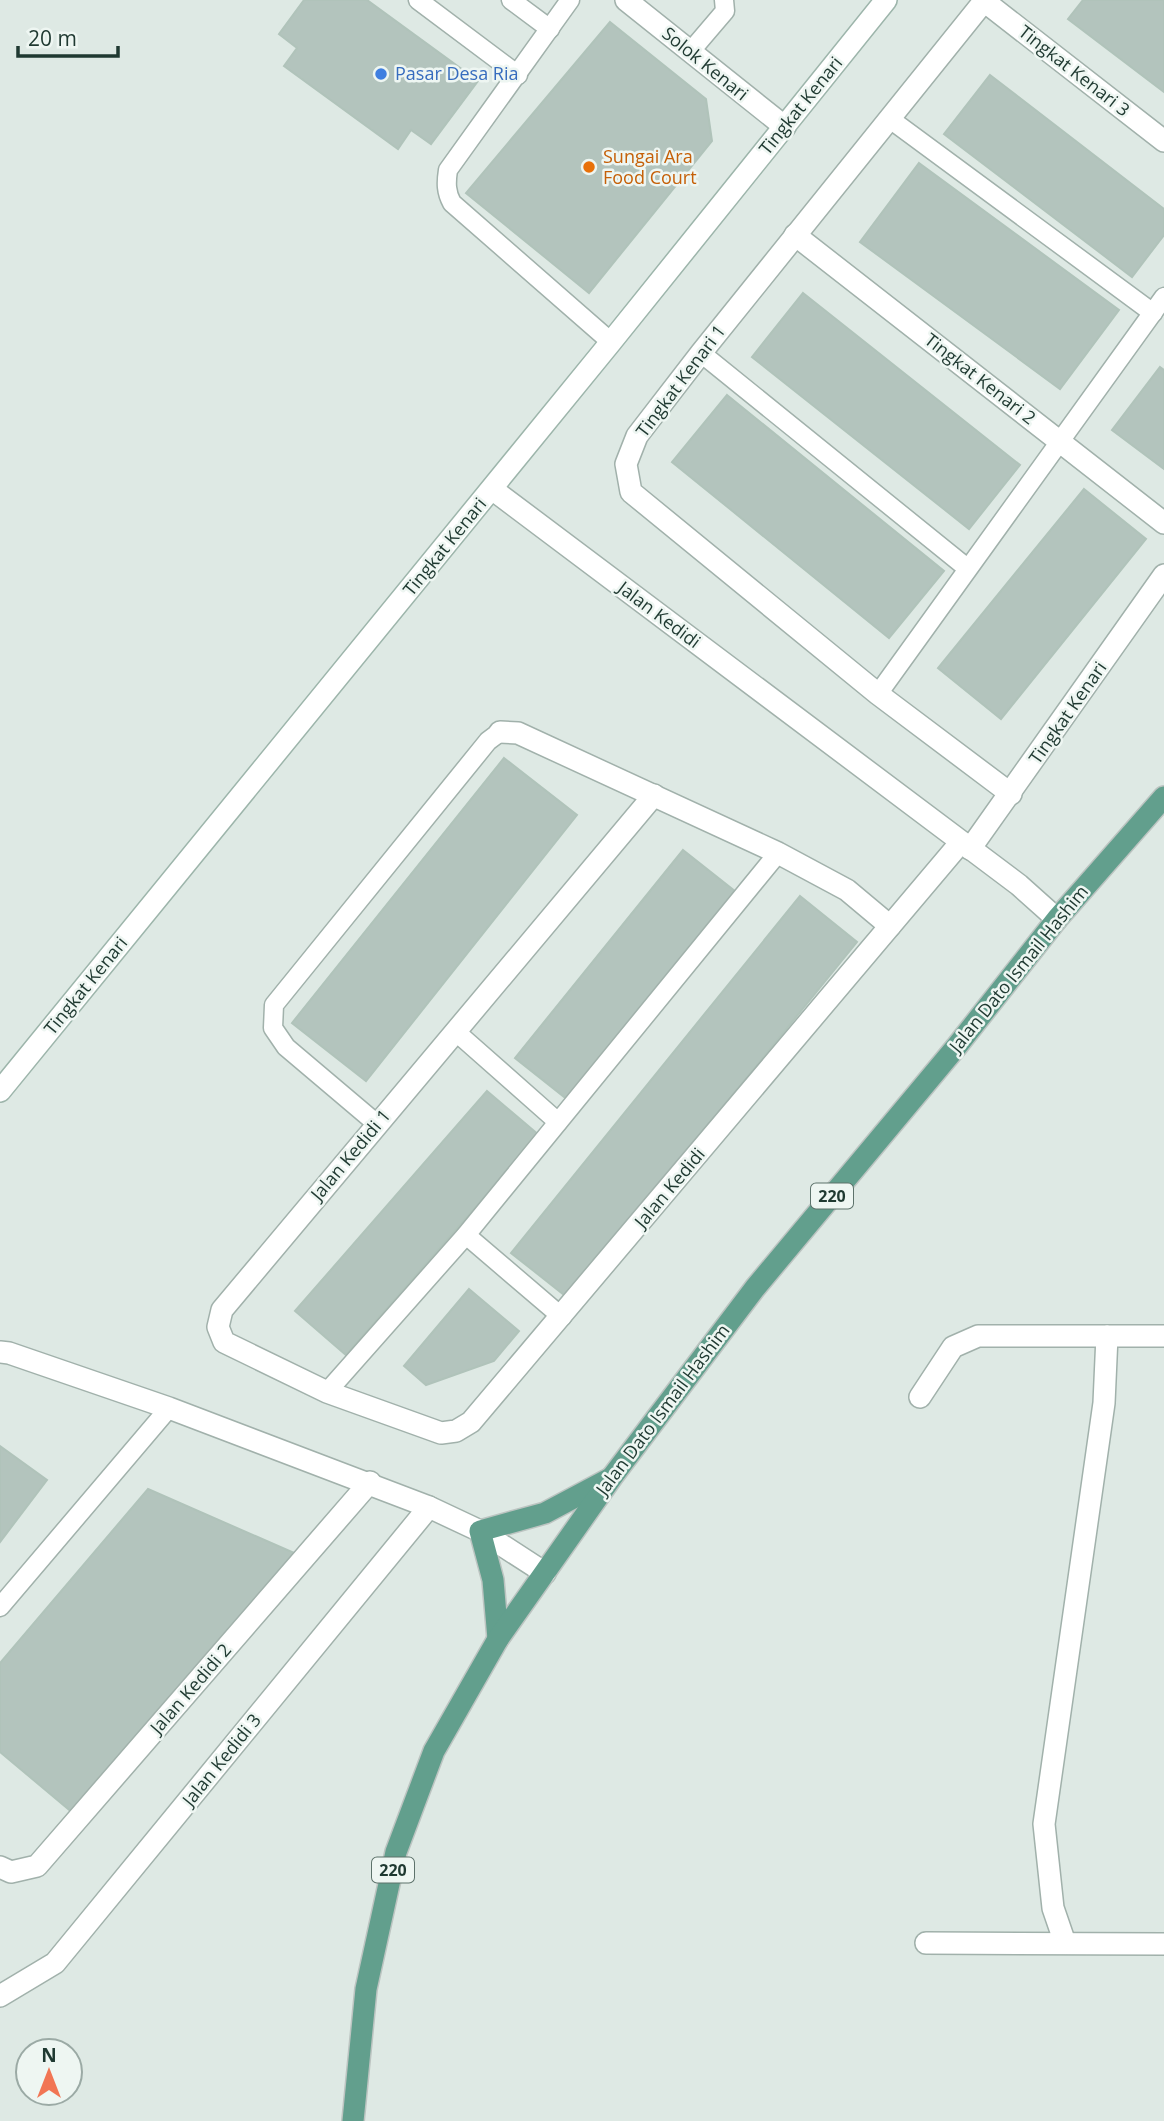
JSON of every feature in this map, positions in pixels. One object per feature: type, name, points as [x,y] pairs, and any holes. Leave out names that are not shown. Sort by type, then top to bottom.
[{"type":"main road","name":"Jalan Dato Ismail Hashim","points":[[353,2121],[366,1989],[397,1852],[435,1751],[498,1639],[612,1477],[755,1288],[957,1046],[1057,919],[1164,797]]},
{"type":"main road","points":[[498,1639],[493,1580],[480,1531],[545,1513],[612,1477]]},
{"type":"street","name":"Solok Kenari","points":[[626,0],[785,127]]},
{"type":"street","name":"Tingkat Kenari","points":[[0,1091],[492,489],[886,0]]},
{"type":"street","name":"Tingkat Kenari 1","points":[[984,0],[701,353],[637,436],[626,464],[631,492],[878,694],[1011,794]]},
{"type":"street","name":"Tingkat Kenari 3","points":[[984,0],[1164,141]]},
{"type":"street","name":"Tingkat Kenari 2","points":[[795,235],[1164,523]]},
{"type":"street","name":"Jalan Kedidi","points":[[492,489],[1019,885],[1057,919]]},
{"type":"street","name":"Tingkat Kenari","points":[[965,845],[1011,794],[1164,575]]},
{"type":"street","points":[[500,733],[517,733],[778,853],[847,890],[890,926]]},
{"type":"street","name":"Jalan Kedidi 1","points":[[440,1433],[327,1392],[224,1342],[218,1327],[222,1310],[654,794]]},
{"type":"street","name":"Jalan Kedidi","points":[[440,1433],[456,1431],[471,1422],[890,926],[965,845]]},
{"type":"street","points":[[920,1397],[953,1347],[978,1336],[1164,1336]]},
{"type":"street","points":[[1065,1944],[1054,1908],[1044,1824],[1104,1403],[1107,1336]]},
{"type":"street","points":[[0,1352],[169,1408],[370,1482],[480,1531],[544,1573]]},
{"type":"street","name":"Jalan Kedidi 2","points":[[0,1867],[11,1872],[37,1866],[370,1482]]},
{"type":"street","name":"Jalan Kedidi 3","points":[[0,1996],[55,1963],[429,1507]]},
{"type":"street","points":[[926,1944],[1164,1944]]},
{"type":"lane","points":[[418,0],[517,75]]},
{"type":"lane","points":[[511,0],[550,29]]},
{"type":"lane","points":[[570,0],[448,170],[446,182],[452,203],[611,342]]},
{"type":"lane","points":[[690,52],[725,11],[724,0]]},
{"type":"lane","points":[[890,119],[1153,313]]},
{"type":"lane","points":[[878,694],[1164,297]]},
{"type":"lane","points":[[701,353],[967,568]]},
{"type":"lane","points":[[377,1124],[286,1047],[273,1028],[274,1005],[488,741],[500,733]]},
{"type":"lane","points":[[327,1392],[466,1235],[778,853]]},
{"type":"lane","points":[[455,1031],[558,1122]]},
{"type":"lane","points":[[466,1235],[562,1317]]},
{"type":"lane","points":[[0,1607],[169,1408]]},
{"type":"building","name":"Pasar Desa Ria","points":[[304,0],[367,0],[478,81],[431,144],[411,130],[398,149],[284,66],[297,48],[279,34]]},
{"type":"building","points":[[1083,0],[1164,0],[1164,92],[1068,19]]},
{"type":"building","name":"Sungai Ara Food Court","points":[[610,22],[706,99],[712,141],[589,293],[466,193]]},
{"type":"building","points":[[990,75],[1164,209],[1164,235],[1132,277],[944,134]]},
{"type":"building","points":[[919,163],[1119,310],[1060,389],[860,242]]},
{"type":"building","points":[[803,293],[1020,465],[969,529],[752,357]]},
{"type":"building","points":[[1160,367],[1164,370],[1164,469],[1112,430]]},
{"type":"building","points":[[727,395],[944,571],[889,638],[672,462]]},
{"type":"building","points":[[1084,489],[1146,539],[1001,719],[938,668]]},
{"type":"building","points":[[504,758],[577,815],[366,1081],[292,1023]]},
{"type":"building","points":[[683,850],[736,892],[568,1100],[515,1058]]},
{"type":"building","points":[[800,896],[857,942],[568,1298],[511,1253]]},
{"type":"building","points":[[487,1091],[539,1135],[346,1355],[295,1311]]},
{"type":"building","points":[[469,1289],[519,1331],[494,1361],[426,1385],[404,1366]]},
{"type":"building","points":[[0,1446],[47,1480],[0,1542]]},
{"type":"building","points":[[148,1489],[294,1553],[73,1813],[0,1752],[0,1663]]},
{"type":"place","name":"Pasar Desa Ria","points":[[381,74]]},
{"type":"place","name":"Sungai Ara Food Court","points":[[589,167]]}]
